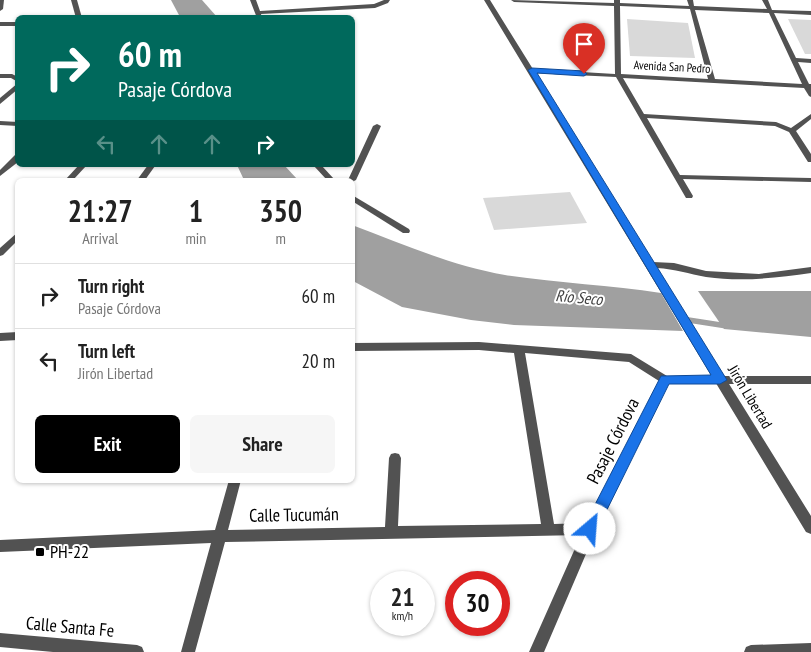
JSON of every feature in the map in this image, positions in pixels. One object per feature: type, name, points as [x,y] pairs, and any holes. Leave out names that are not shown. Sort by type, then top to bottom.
[{"type":"street","points":[[0,8],[1,0]]},
{"type":"street","points":[[74,0],[78,15]]},
{"type":"street","points":[[253,0],[259,15],[375,6],[387,0]]},
{"type":"street","points":[[314,0],[319,10]]},
{"type":"street","name":"Jirón Libertad","points":[[487,0],[532,70],[811,528]]},
{"type":"street","points":[[514,0],[618,2],[692,8],[811,13]]},
{"type":"street","points":[[690,0],[712,81]]},
{"type":"street","points":[[764,0],[811,95]]},
{"type":"street","points":[[618,2],[618,75],[689,196]]},
{"type":"street","points":[[0,24],[15,24]]},
{"type":"street","points":[[793,60],[811,61]]},
{"type":"street","name":"Avenida San Pedro","points":[[532,70],[808,86]]},
{"type":"street","points":[[0,76],[12,76],[15,78]]},
{"type":"street","points":[[0,102],[15,88]]},
{"type":"street","points":[[642,116],[776,124],[792,131],[811,160]]},
{"type":"street","points":[[792,131],[811,116]]},
{"type":"street","points":[[0,123],[15,124]]},
{"type":"street","points":[[353,178],[377,126]]},
{"type":"street","points":[[0,174],[15,160]]},
{"type":"street","points":[[71,178],[81,167]]},
{"type":"street","points":[[142,178],[150,167]]},
{"type":"street","points":[[319,167],[329,178]]},
{"type":"street","points":[[678,177],[811,180]]},
{"type":"street","points":[[355,199],[406,231]]},
{"type":"street","points":[[0,253],[15,238]]},
{"type":"street","points":[[651,265],[674,266],[706,274],[759,277],[811,270]]},
{"type":"street","points":[[0,337],[15,336]]},
{"type":"street","points":[[355,347],[478,346],[631,358],[665,380],[811,380]]},
{"type":"street","points":[[519,349],[548,529]]},
{"type":"street","name":"Pasaje Córdova","points":[[536,652],[590,529],[665,380]]},
{"type":"street","points":[[392,532],[395,458]]},
{"type":"street","points":[[188,652],[234,483]]},
{"type":"street","name":"Calle Tucumán","points":[[0,546],[220,536],[590,529]]},
{"type":"street","name":"Calle Santa Fe","points":[[0,640],[137,652]]},
{"type":"street","points":[[751,652],[811,650]]},
{"type":"shaded area","points":[[627,19],[688,23],[695,58],[630,56]]},
{"type":"shaded area","points":[[788,19],[811,20],[811,54],[805,54]]},
{"type":"shaded area","points":[[570,192],[587,223],[494,230],[483,198]]},
{"type":"water","points":[[171,0],[202,0],[215,15],[179,15]]},
{"type":"water","points":[[238,167],[286,167],[296,178],[243,178]]},
{"type":"water","points":[[355,226],[428,254],[486,271],[525,278],[661,293],[683,331],[514,325],[471,320],[402,307],[355,282]]},
{"type":"water","points":[[698,291],[811,291],[811,337],[724,329]]},
{"type":"waterway","name":"Río Seco","points":[[682,319],[727,326]]},
{"type":"place","name":"PH-22","points":[[40,552]]},
{"type":"route","points":[[584,74],[532,70],[720,380],[665,380],[590,529]]}]
